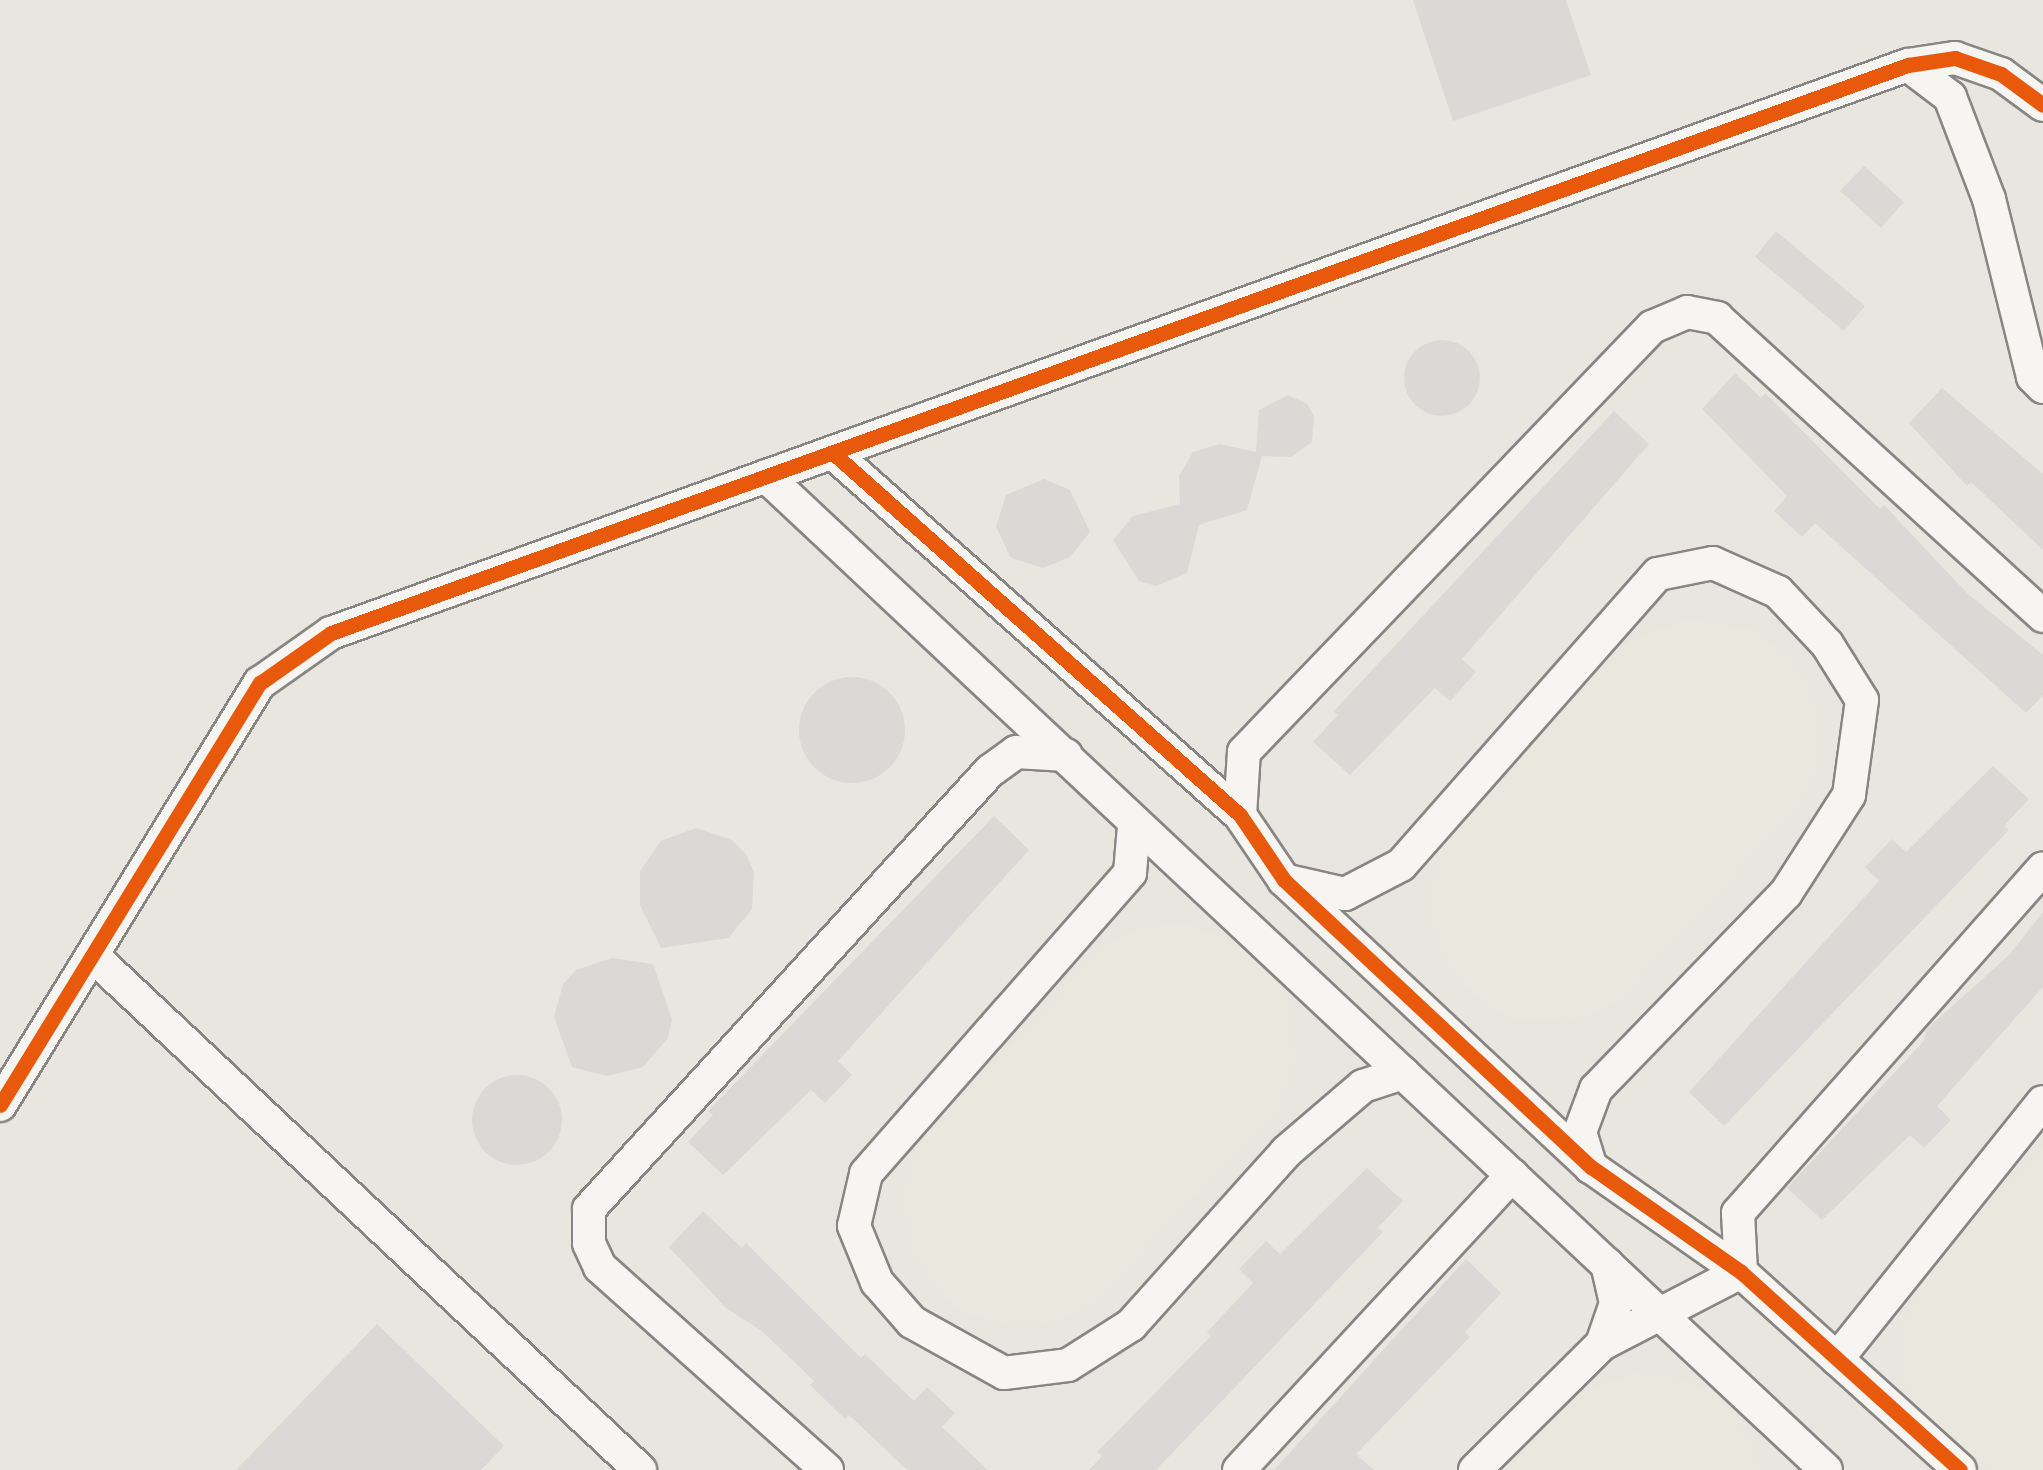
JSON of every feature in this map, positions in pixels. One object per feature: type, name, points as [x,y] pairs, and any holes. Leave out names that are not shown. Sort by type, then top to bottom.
[{"type":"street","points":[[0,1105],[260,683],[331,633],[1908,65],[1954,58],[2001,74],[2043,105]]},
{"type":"street","points":[[1908,65],[1950,97],[1989,199],[2033,377],[2043,386]]},
{"type":"street","points":[[1240,816],[1244,752],[1652,327],[1687,312],[1716,318],[2043,616]]},
{"type":"street","points":[[833,454],[1240,816],[1284,880],[1591,1167],[1741,1272],[1960,1470]]},
{"type":"street","points":[[766,476],[1066,754],[1134,826],[1404,1073],[1826,1470]]},
{"type":"street","points":[[1284,880],[1345,894],[1401,865],[1658,574],[1713,564],[1778,592],[1827,644],[1862,700],[1849,795],[1786,893],[1596,1089],[1580,1132],[1591,1167]]},
{"type":"street","points":[[826,1470],[600,1267],[589,1243],[589,1209],[990,771],[1016,752],[1066,754]]},
{"type":"street","points":[[1134,826],[1130,872],[866,1174],[854,1226],[877,1282],[912,1322],[1004,1373],[1068,1365],[1131,1325],[1311,1130],[1362,1086],[1404,1073]]},
{"type":"street","points":[[1741,1272],[1738,1212],[2043,868]]},
{"type":"street","points":[[93,956],[640,1470]]},
{"type":"street","points":[[1837,1359],[2043,1102]]},
{"type":"street","points":[[1239,1470],[1512,1175]]},
{"type":"street","points":[[1602,1344],[1616,1303],[1607,1264]]},
{"type":"street","points":[[1475,1470],[1602,1344],[1741,1272]]},
{"type":"shaded area","points":[[0,0],[2043,0],[2043,1470],[0,1470]]},
{"type":"shaded area","points":[[1689,618],[1755,631],[1793,660],[1807,681],[1821,729],[1821,755],[1804,802],[1618,1003],[1568,1023],[1515,1019],[1490,1009],[1451,973],[1430,924],[1428,897],[1443,845],[1626,643]]},
{"type":"shaded area","points":[[1189,924],[1251,949],[1282,988],[1292,1011],[1296,1062],[1279,1109],[1090,1308],[1040,1326],[1013,1327],[962,1311],[940,1295],[911,1251],[902,1198],[916,1147],[1103,947],[1144,927]]},
{"type":"shaded area","points":[[2043,1145],[2043,1470],[1994,1470],[1963,1459],[1922,1423],[1902,1374],[1903,1321],[1928,1273]]},
{"type":"shaded area","points":[[1634,1373],[1680,1378],[1719,1399],[1751,1438],[1762,1470],[1499,1470],[1572,1396]]},
{"type":"building","points":[[1413,0],[1566,0],[1591,75],[1453,121]]},
{"type":"building","points":[[1864,166],[1904,202],[1881,228],[1840,191]]},
{"type":"building","points":[[1776,231],[1865,306],[1844,331],[1755,257]]},
{"type":"building","points":[[1442,340],[1469,351],[1480,378],[1469,405],[1442,416],[1415,405],[1404,378],[1415,351]]},
{"type":"building","points":[[1735,373],[1761,398],[1765,393],[1880,509],[1884,505],[1967,593],[2043,655],[2043,695],[2026,713],[1815,523],[1802,537],[1774,511],[1787,496],[1702,409]]},
{"type":"building","points":[[1942,388],[2043,474],[2043,550],[1971,482],[1967,486],[1909,423]]},
{"type":"building","points":[[1288,395],[1307,404],[1314,416],[1312,442],[1291,457],[1262,456],[1247,510],[1199,525],[1187,573],[1156,586],[1139,581],[1113,540],[1133,516],[1180,504],[1179,476],[1193,452],[1220,444],[1256,452],[1259,410]]},
{"type":"building","points":[[1614,411],[1649,444],[1462,659],[1476,672],[1450,701],[1435,688],[1350,775],[1313,742],[1338,715],[1333,712]]},
{"type":"building","points":[[1044,479],[1070,490],[1090,532],[1070,557],[1043,568],[1011,558],[996,527],[1006,495]]},
{"type":"building","points":[[852,677],[872,681],[890,692],[901,710],[905,730],[901,750],[890,768],[872,779],[852,783],[832,779],[814,768],[803,750],[799,730],[803,710],[814,692],[832,681]]},
{"type":"building","points":[[1993,766],[2029,799],[2004,826],[2009,830],[1724,1126],[1689,1092],[1879,881],[1865,867],[1892,839],[1906,852]]},
{"type":"building","points":[[994,816],[1029,850],[838,1061],[852,1075],[825,1103],[811,1090],[723,1175],[688,1142],[713,1115],[708,1111]]},
{"type":"building","points":[[696,828],[732,840],[746,854],[754,872],[752,909],[728,938],[661,948],[640,905],[640,871],[661,841]]},
{"type":"building","points":[[2043,912],[2043,987],[1937,1106],[1951,1120],[1924,1148],[1910,1135],[1822,1220],[1787,1188],[1923,1042],[1927,1029],[2009,955]]},
{"type":"building","points":[[612,958],[653,964],[672,1020],[668,1038],[643,1067],[607,1076],[572,1067],[554,1017],[563,984],[576,970]]},
{"type":"building","points":[[517,1075],[542,1083],[554,1095],[562,1120],[554,1145],[542,1157],[517,1165],[492,1157],[480,1145],[472,1120],[480,1095],[492,1083]]},
{"type":"building","points":[[1367,1168],[1403,1201],[1378,1228],[1383,1232],[1156,1470],[1089,1470],[1102,1456],[1097,1452],[1211,1336],[1207,1332],[1253,1283],[1239,1269],[1266,1241],[1280,1254]]},
{"type":"building","points":[[703,1211],[742,1248],[746,1243],[861,1358],[865,1354],[914,1401],[927,1387],[955,1413],[942,1427],[988,1470],[907,1470],[849,1415],[845,1419],[810,1385],[814,1381],[762,1331],[726,1308],[669,1247]]},
{"type":"building","points":[[1466,1259],[1501,1293],[1465,1332],[1470,1337],[1356,1454],[1374,1470],[1274,1470]]},
{"type":"building","points":[[377,1324],[504,1446],[481,1470],[236,1470]]},
{"type":"cycle path","points":[[0,1105],[260,683],[331,633],[1908,65],[1955,58],[2001,74],[2043,105]]},
{"type":"cycle path","points":[[833,453],[1240,815],[1284,880],[1591,1167],[1741,1272],[1960,1470]]}]
